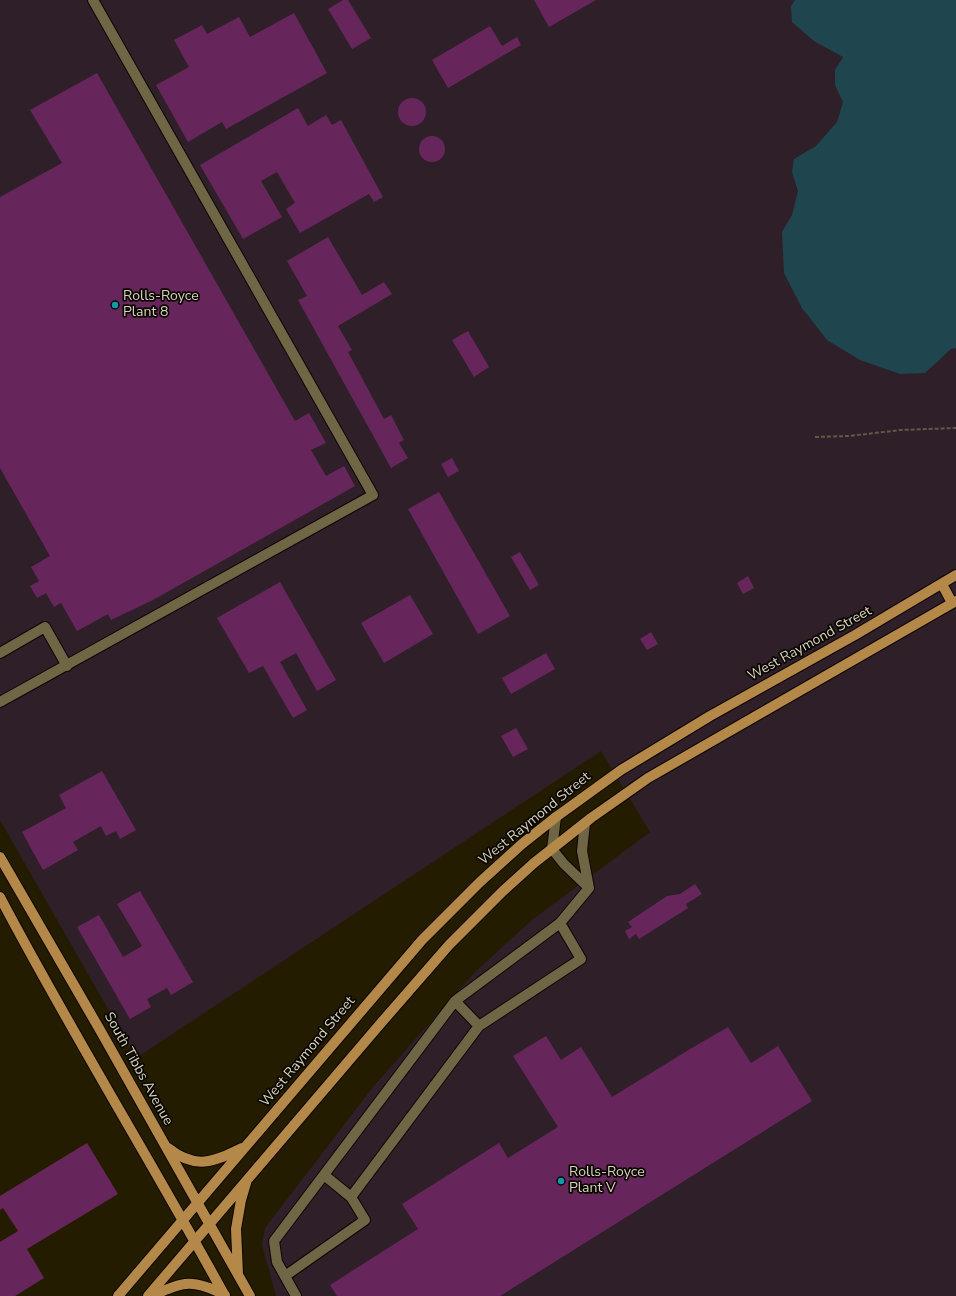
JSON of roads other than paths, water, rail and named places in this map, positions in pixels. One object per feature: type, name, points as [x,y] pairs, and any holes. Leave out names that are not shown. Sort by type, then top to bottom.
[{"type":"main road","name":"West Raymond Street","points":[[118,1296],[422,940],[480,882],[522,844],[556,817],[621,770],[698,723],[855,635],[956,575]]},
{"type":"main road","points":[[148,1296],[449,945],[503,890],[534,863],[585,823],[642,782],[954,602],[942,584]]},
{"type":"main road","name":"South Tibbs Avenue","points":[[0,858],[96,1023],[250,1296]]},
{"type":"main road","points":[[0,897],[225,1296]]},
{"type":"main road","points":[[164,1145],[176,1154],[188,1160],[200,1162],[216,1159],[247,1145]]},
{"type":"main road","points":[[238,1276],[236,1229],[246,1180]]},
{"type":"main road","points":[[151,1296],[177,1285],[186,1283],[205,1286],[225,1296]]},
{"type":"lane","points":[[0,702],[68,666],[373,496],[93,0]]},
{"type":"lane","points":[[0,653],[45,627],[68,666]]},
{"type":"lane","points":[[556,817],[552,849],[564,864],[589,888]]},
{"type":"lane","points":[[585,823],[582,851],[589,888]]},
{"type":"lane","points":[[296,1296],[277,1262],[274,1241],[455,1001],[560,923],[589,888]]},
{"type":"lane","points":[[351,1197],[479,1026],[581,959],[560,923]]},
{"type":"lane","points":[[455,1001],[479,1026]]},
{"type":"lane","points":[[285,1276],[365,1220],[351,1197],[324,1175]]},
{"type":"water","points":[[795,0],[956,0],[956,348],[951,349],[925,373],[900,374],[860,360],[827,340],[802,308],[784,273],[782,232],[792,215],[798,191],[792,172],[794,159],[816,146],[837,122],[843,102],[835,85],[835,70],[843,57],[814,41],[792,22],[791,6]]},
{"type":"place","name":"Rolls-Royce Plant 8","points":[[115,305]]},
{"type":"place","name":"Rolls-Royce Plant V","points":[[561,1181]]}]
